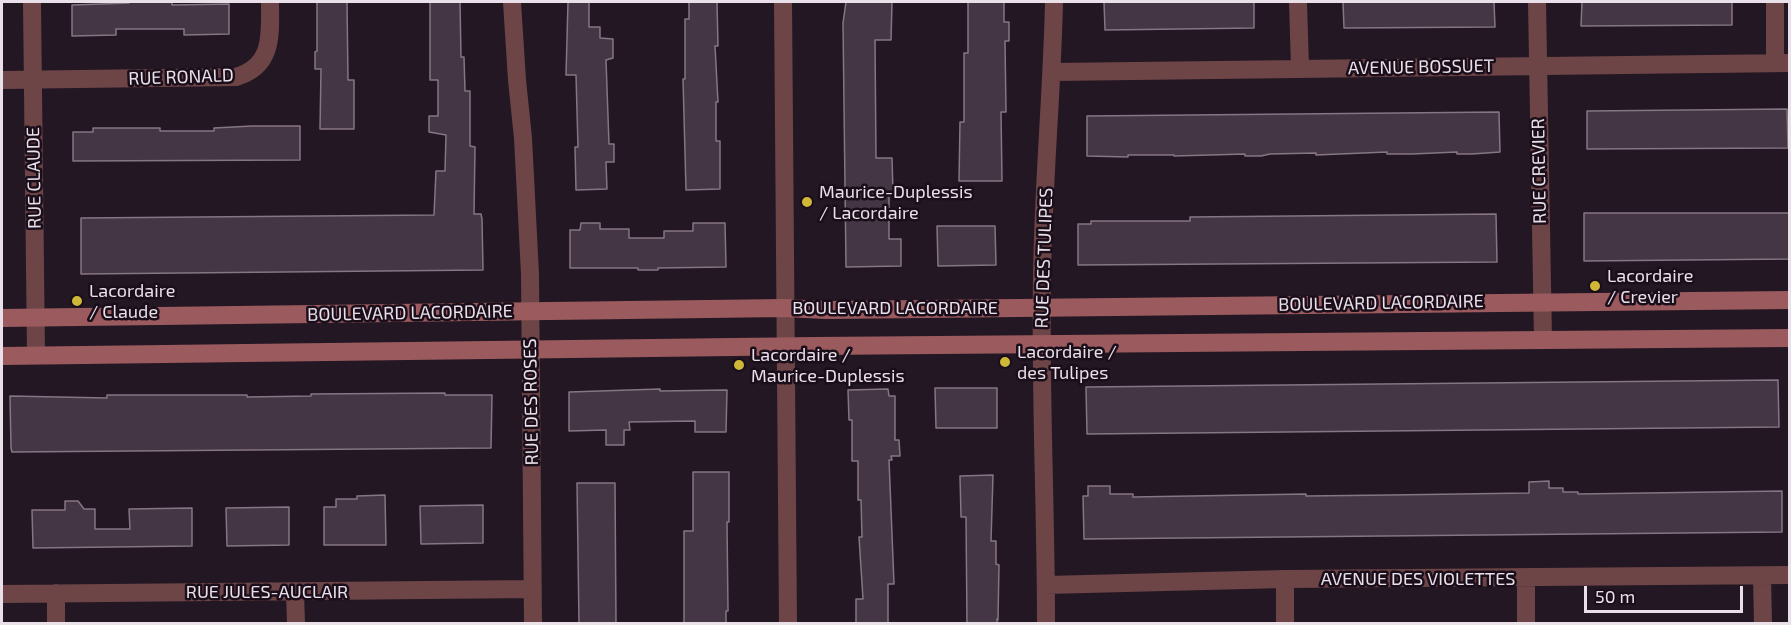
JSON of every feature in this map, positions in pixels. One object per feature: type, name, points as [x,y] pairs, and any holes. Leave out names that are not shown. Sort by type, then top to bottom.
[{"type":"main road","name":"BOULEVARD LACORDAIRE","points":[[2,318],[785,308],[826,310],[1790,300]]},
{"type":"main road","name":"BOULEVARD LACORDAIRE","points":[[2,356],[785,346],[1790,338]]},
{"type":"street","name":"RUE CLAUDE","points":[[32,2],[36,356]]},
{"type":"street","name":"RUE RONALD","points":[[2,80],[236,77],[249,73],[260,65],[268,49],[270,2]]},
{"type":"street","name":"RUE DES ROSES","points":[[512,2],[526,174],[531,311],[533,624]]},
{"type":"street","points":[[783,2],[788,624]]},
{"type":"street","name":"RUE DES TULIPES","points":[[1046,624],[1041,345],[1042,267],[1054,2]]},
{"type":"street","points":[[1298,2],[1300,68]]},
{"type":"street","name":"RUE CREVIER","points":[[1536,2],[1543,340]]},
{"type":"street","points":[[1775,2],[1782,63]]},
{"type":"street","name":"AVENUE BOSSUET","points":[[1052,72],[1782,63]]},
{"type":"street","name":"AVENUE DES VIOLETTES","points":[[1046,585],[1285,579],[1526,579],[1790,575]]},
{"type":"street","points":[[1762,576],[1763,624]]},
{"type":"street","points":[[1285,579],[1285,624]]},
{"type":"street","points":[[1526,579],[1526,624]]},
{"type":"street","name":"RUE JULES-AUCLAIR","points":[[2,594],[533,589]]},
{"type":"street","points":[[296,592],[296,624]]},
{"type":"street","points":[[56,593],[56,624]]},
{"type":"building","points":[[172,2],[172,5],[229,4],[229,34],[184,35],[184,29],[116,29],[116,35],[72,36],[72,5]]},
{"type":"building","points":[[317,2],[347,2],[348,80],[354,80],[354,129],[320,129],[321,69],[315,69]]},
{"type":"building","points":[[430,2],[460,2],[461,57],[464,57],[465,91],[470,91],[470,146],[475,147],[474,214],[481,214],[482,219],[483,270],[81,274],[81,218],[434,215],[436,171],[445,171],[446,135],[429,132],[429,116],[438,116],[438,80],[430,80]]},
{"type":"building","points":[[568,2],[589,2],[589,27],[600,27],[600,38],[613,39],[613,58],[606,60],[609,144],[614,144],[614,162],[606,162],[607,189],[576,190],[575,147],[578,147],[576,75],[566,75]]},
{"type":"building","points":[[689,2],[717,2],[716,141],[720,141],[720,189],[686,190],[683,79],[685,79],[685,19],[689,19]]},
{"type":"building","points":[[846,2],[892,2],[891,40],[875,40],[876,158],[892,158],[893,192],[889,192],[889,239],[901,239],[901,266],[846,267],[843,23]]},
{"type":"building","points":[[968,2],[1004,2],[1004,22],[1009,22],[1009,41],[1005,41],[1006,112],[1001,112],[1002,181],[959,181],[960,122],[964,122],[964,53],[968,53]]},
{"type":"building","points":[[1104,2],[1254,2],[1254,28],[1105,30]]},
{"type":"building","points":[[1343,2],[1494,2],[1495,27],[1344,28]]},
{"type":"building","points":[[1582,2],[1732,2],[1732,25],[1581,26]]},
{"type":"building","points":[[1787,109],[1788,148],[1587,149],[1587,111]]},
{"type":"building","points":[[1499,112],[1500,152],[1087,156],[1087,116]]},
{"type":"building","points":[[300,126],[300,160],[73,161],[73,132],[93,132],[93,128],[214,131],[214,128]]},
{"type":"building","points":[[1584,213],[1790,213],[1790,259],[1584,261]]},
{"type":"building","points":[[1496,214],[1497,262],[1078,265],[1078,224],[1091,224],[1091,221],[1190,221],[1190,217]]},
{"type":"building","points":[[581,223],[600,223],[600,229],[629,229],[629,238],[664,238],[664,231],[693,231],[693,223],[725,223],[726,267],[658,268],[658,270],[570,268],[570,230],[580,230]]},
{"type":"building","points":[[937,226],[995,226],[996,265],[938,266]]},
{"type":"building","points":[[1778,380],[1779,427],[1087,434],[1086,387]]},
{"type":"building","points":[[935,388],[997,388],[997,428],[936,428]]},
{"type":"building","points":[[660,389],[660,391],[727,390],[726,432],[695,432],[695,421],[629,422],[630,430],[624,430],[624,445],[606,445],[606,430],[569,431],[569,392]]},
{"type":"building","points":[[888,389],[889,396],[895,396],[895,440],[899,440],[900,456],[891,456],[892,460],[889,460],[894,584],[888,584],[888,624],[856,624],[856,599],[863,599],[859,537],[862,537],[861,500],[858,500],[858,461],[852,461],[852,420],[849,420],[848,390]]},
{"type":"building","points":[[445,393],[445,395],[492,395],[491,448],[12,452],[11,448],[10,396],[107,398],[107,395],[247,395],[247,397]]},
{"type":"building","points":[[693,472],[729,472],[726,624],[684,624],[684,531],[693,531]]},
{"type":"building","points":[[993,475],[991,541],[996,541],[996,564],[999,565],[998,620],[997,624],[967,624],[966,517],[961,517],[960,476]]},
{"type":"building","points":[[1549,481],[1549,488],[1563,488],[1563,492],[1578,492],[1578,494],[1782,491],[1782,532],[1084,539],[1083,496],[1088,496],[1088,486],[1110,486],[1110,494],[1133,494],[1133,497],[1306,494],[1306,496],[1529,493],[1529,482]]},
{"type":"building","points":[[577,483],[615,483],[616,624],[579,624]]},
{"type":"building","points":[[385,495],[386,545],[324,545],[324,507],[336,507],[336,499]]},
{"type":"building","points":[[65,501],[78,501],[84,509],[95,509],[95,529],[130,529],[129,509],[192,508],[192,546],[33,548],[32,510],[65,510]]},
{"type":"building","points":[[483,505],[483,543],[421,544],[420,506]]},
{"type":"building","points":[[289,507],[289,545],[227,546],[226,508]]},
{"type":"place","name":"Maurice-Duplessis / Lacordaire","points":[[807,202]]},
{"type":"place","name":"Lacordaire / Crevier","points":[[1595,286]]},
{"type":"place","name":"Lacordaire / Claude","points":[[77,301]]},
{"type":"place","name":"Lacordaire / des Tulipes","points":[[1005,362]]},
{"type":"place","name":"Lacordaire / Maurice-Duplessis","points":[[739,365]]}]
